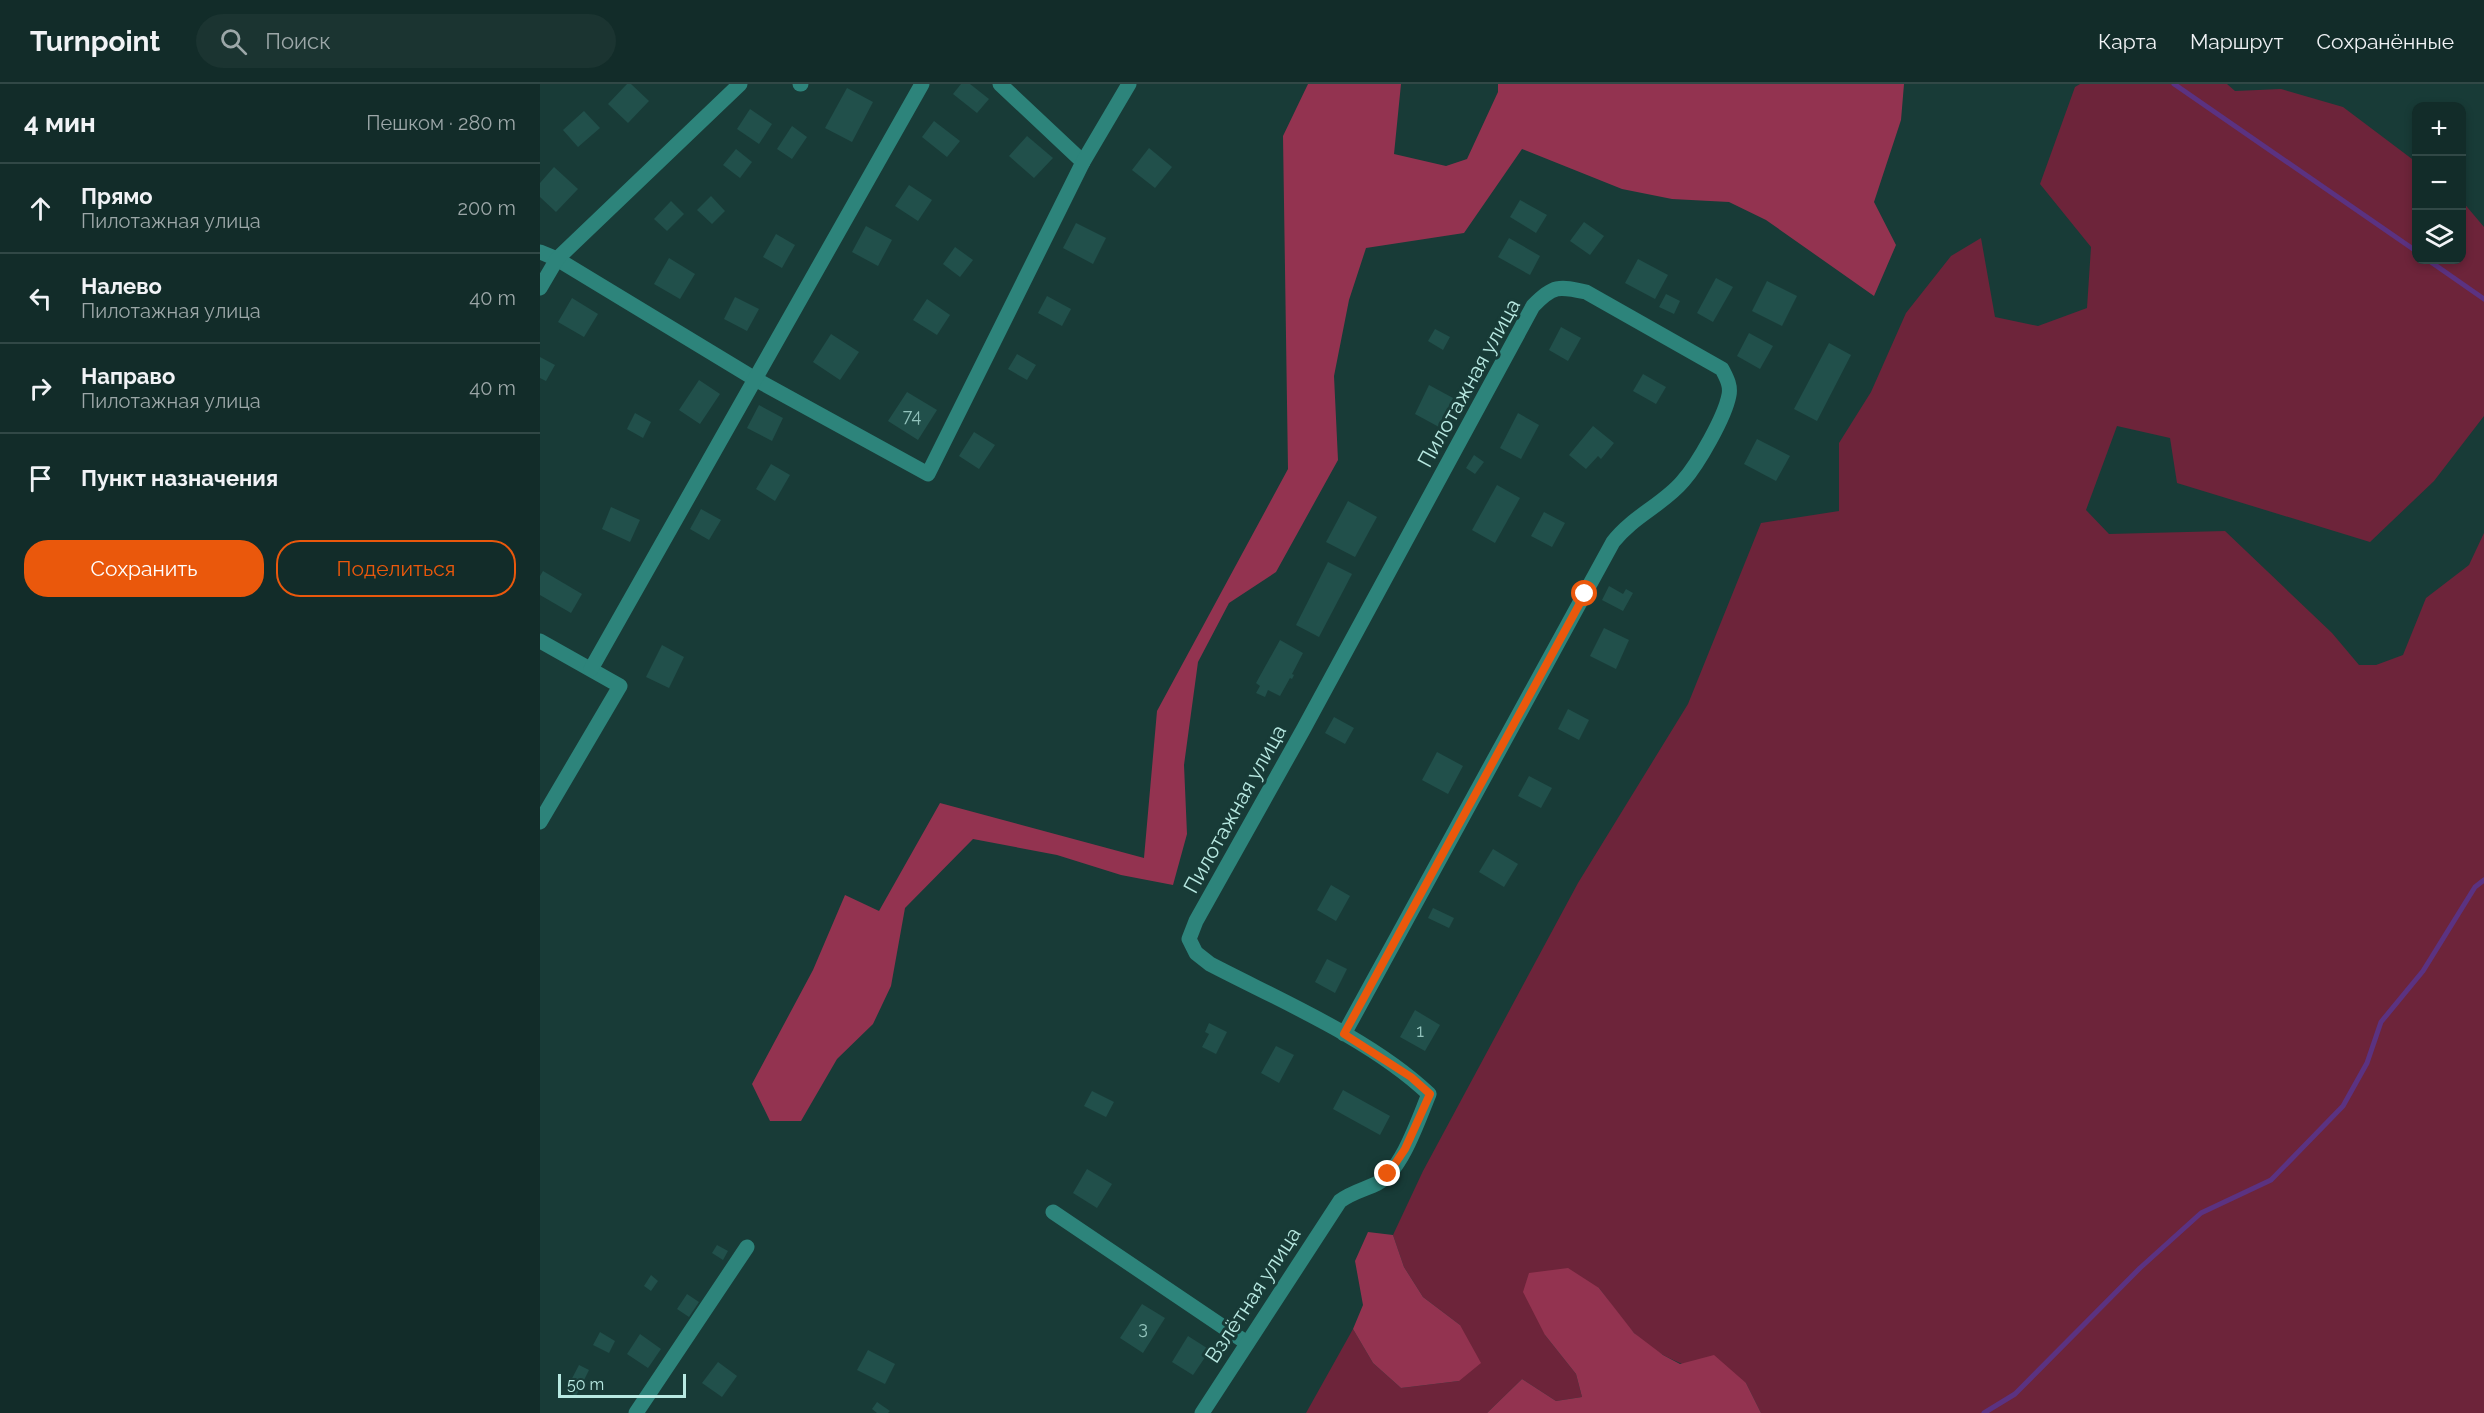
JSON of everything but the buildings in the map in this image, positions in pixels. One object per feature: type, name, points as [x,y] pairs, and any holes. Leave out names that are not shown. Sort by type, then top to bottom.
[{"type":"street","points":[[540,288],[557,258],[740,84]]},
{"type":"street","points":[[591,669],[922,84]]},
{"type":"street","points":[[1000,84],[1083,162]]},
{"type":"street","points":[[540,252],[557,258],[755,379],[928,474],[1083,162],[1129,84]]},
{"type":"street","name":"Пилотажная улица","points":[[1340,1201],[1379,1182],[1388,1174],[1405,1149],[1430,1094],[1411,1077],[1344,1034],[1210,964],[1196,953],[1189,939],[1196,921],[1304,730],[1533,306],[1545,293],[1561,286],[1586,292],[1722,369],[1729,382],[1726,404],[1698,459],[1683,482],[1622,531],[1613,542],[1344,1034]]},
{"type":"street","points":[[540,640],[620,686],[540,822]]},
{"type":"street","name":"Взлётная улица","points":[[1202,1413],[1340,1201]]},
{"type":"street","points":[[1053,1212],[1247,1343]]},
{"type":"street","points":[[636,1413],[747,1247]]},
{"type":"shaded area","points":[[1308,84],[1401,84],[1394,154],[1446,166],[1467,159],[1498,92],[1498,84],[1904,84],[1901,120],[1874,202],[1896,245],[1874,296],[1766,220],[1729,202],[1672,199],[1622,189],[1522,149],[1464,233],[1366,248],[1349,300],[1334,376],[1338,460],[1276,572],[1229,603],[1198,662],[1184,765],[1187,834],[1173,885],[1121,875],[1057,855],[973,839],[905,908],[891,986],[873,1024],[837,1059],[801,1121],[770,1121],[752,1084],[813,970],[845,895],[879,911],[940,803],[1144,858],[1157,711],[1288,469],[1283,136]]},
{"type":"shaded area","points":[[2080,84],[2227,84],[2235,91],[2281,89],[2343,107],[2412,159],[2412,264],[2466,264],[2466,206],[2484,227],[2484,416],[2434,481],[2370,542],[2177,483],[2170,438],[2117,426],[2086,510],[2109,534],[2225,531],[2332,633],[2359,665],[2376,665],[2403,655],[2426,598],[2469,565],[2484,533],[2484,1413],[1761,1413],[1746,1383],[1686,1365],[1645,1343],[1633,1332],[1599,1288],[1545,1335],[1576,1374],[1582,1397],[1556,1401],[1522,1379],[1487,1413],[1306,1413],[1353,1329],[1373,1363],[1401,1388],[1459,1381],[1460,1325],[1423,1297],[1404,1267],[1393,1235],[1423,1171],[1578,883],[1688,704],[1761,523],[1839,511],[1839,443],[1871,392],[1906,313],[1951,256],[1981,238],[1995,317],[2038,326],[2087,308],[2091,247],[2040,184],[2075,87]]},
{"type":"shaded area","points":[[1368,1232],[1393,1235],[1404,1267],[1423,1297],[1460,1325],[1481,1363],[1459,1381],[1401,1388],[1373,1363],[1353,1329],[1363,1305],[1355,1261]]},
{"type":"shaded area","points":[[1568,1268],[1599,1288],[1634,1333],[1663,1355],[1680,1364],[1714,1355],[1746,1383],[1761,1413],[1487,1413],[1522,1379],[1556,1401],[1582,1397],[1576,1374],[1545,1335],[1523,1292],[1529,1273]]},
{"type":"waterway","points":[[2174,84],[2412,248]]},
{"type":"waterway","points":[[2434,264],[2484,299]]},
{"type":"waterway","points":[[1984,1413],[2015,1394],[2140,1268],[2201,1213],[2271,1180],[2343,1106],[2367,1063],[2381,1022],[2423,971],[2475,887],[2484,880]]},
{"type":"route","points":[[1388,1174],[1405,1149],[1430,1094],[1411,1077],[1344,1034],[1585,594]]}]
